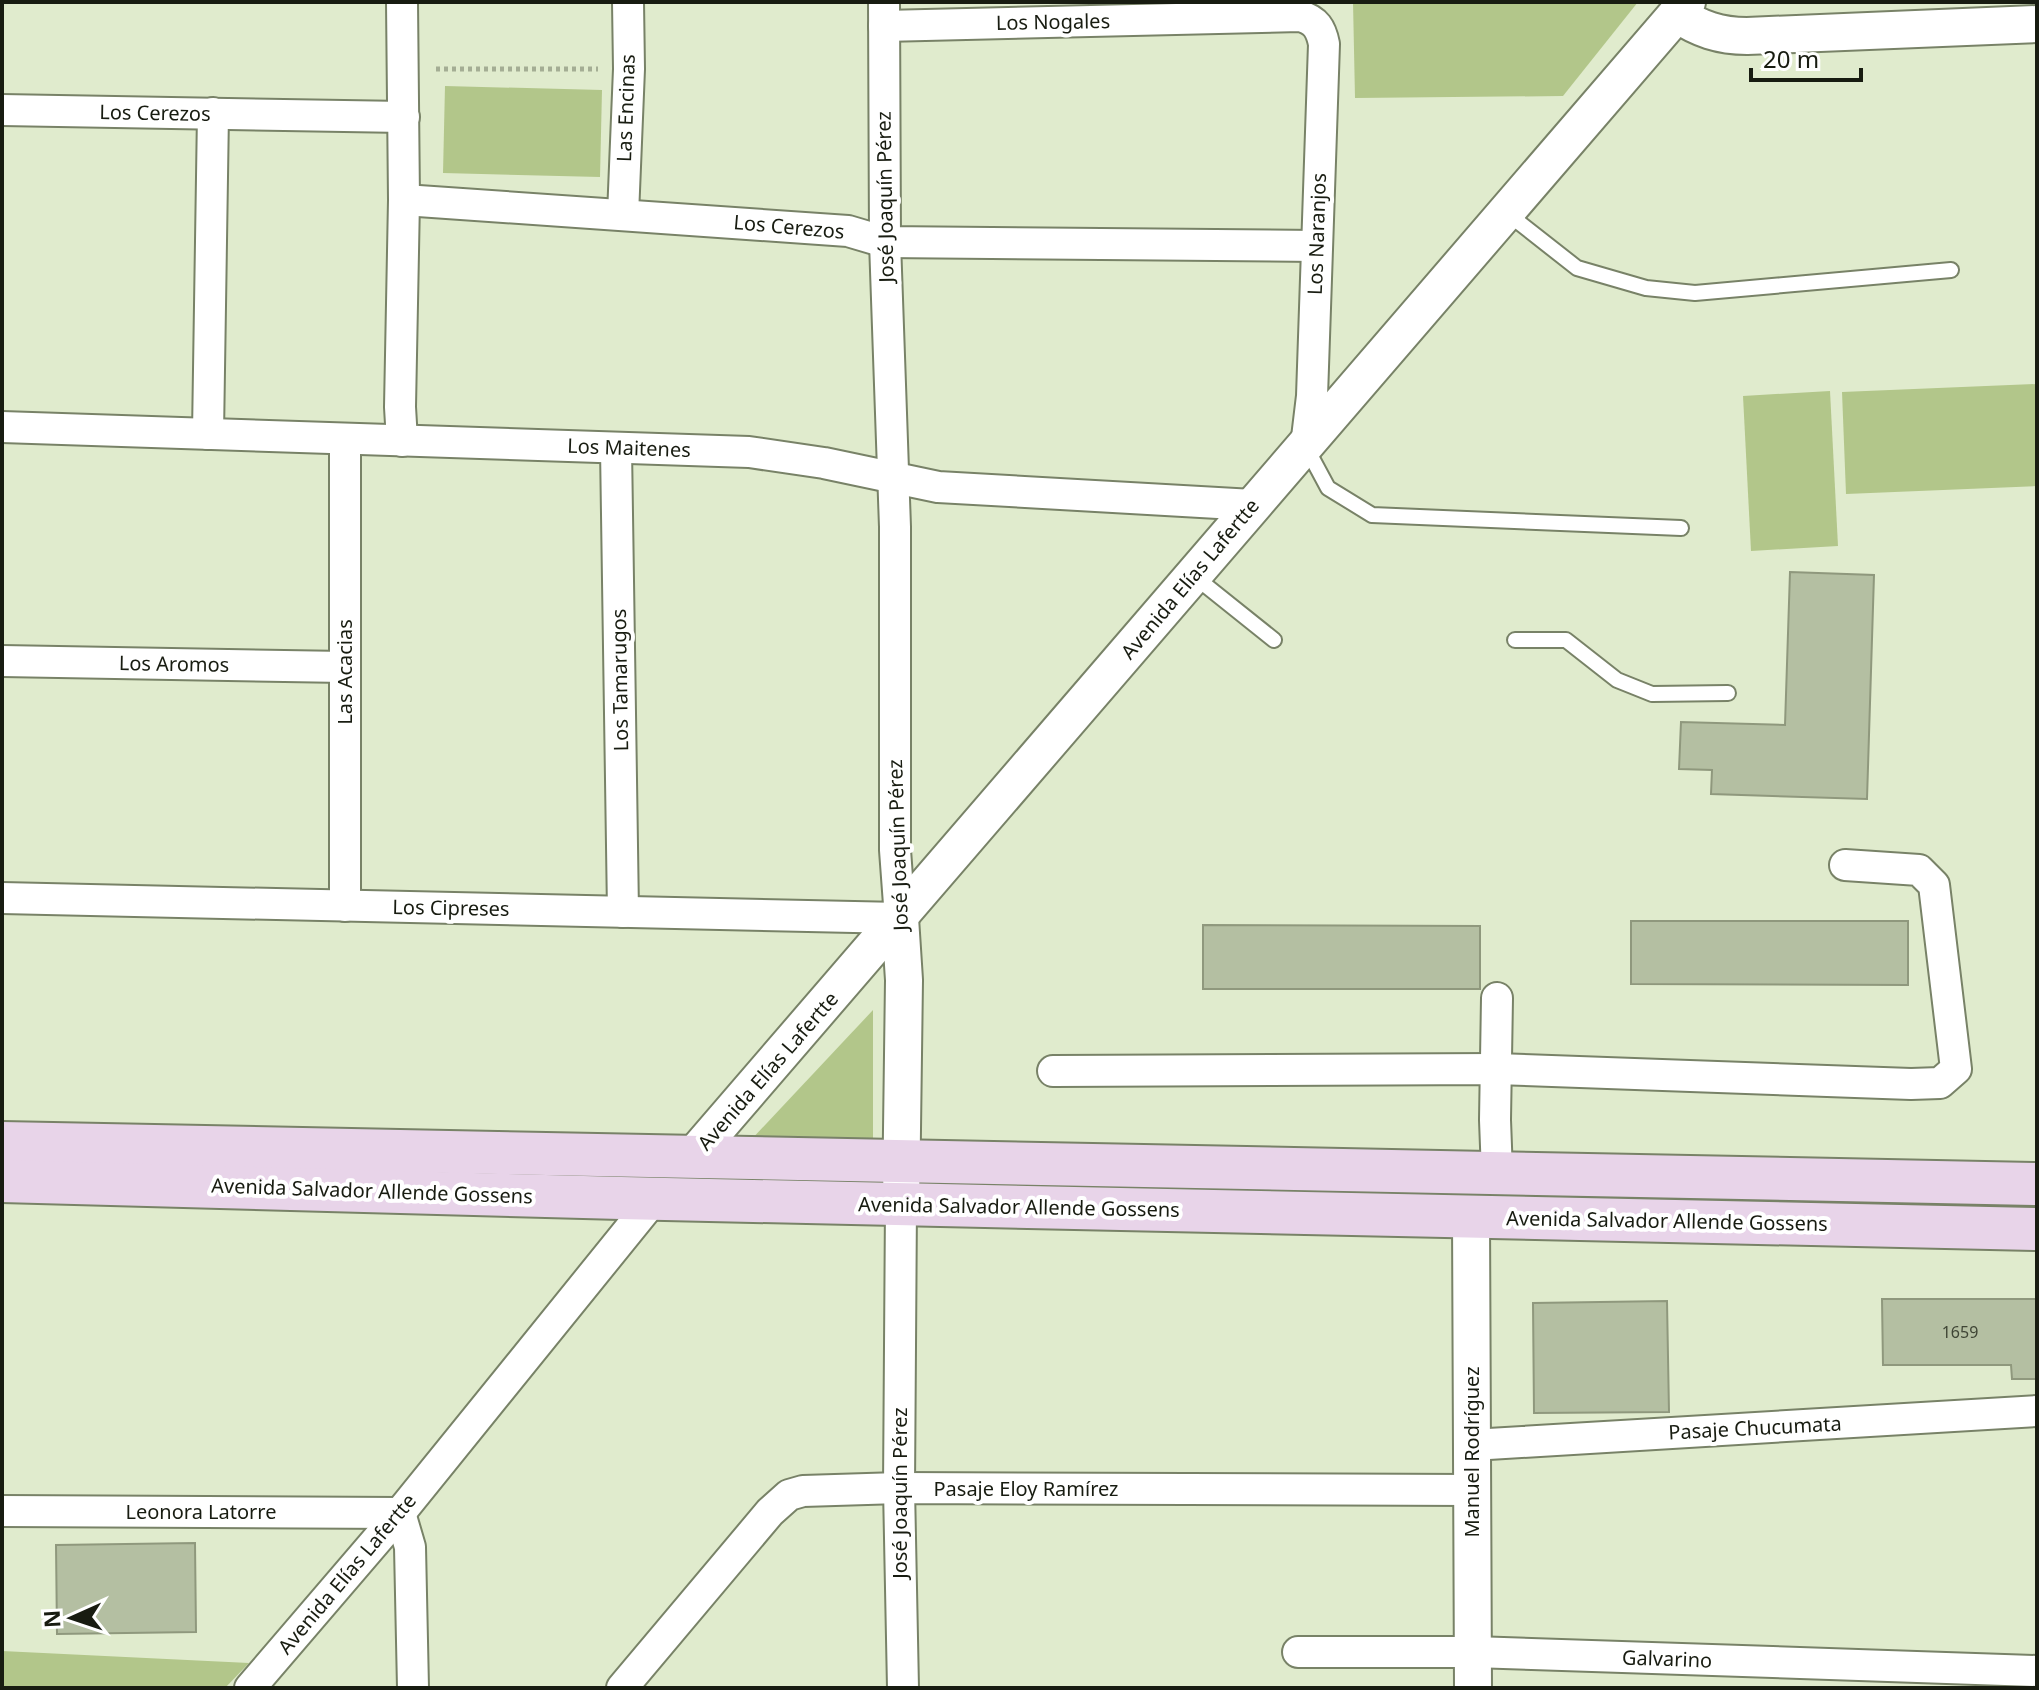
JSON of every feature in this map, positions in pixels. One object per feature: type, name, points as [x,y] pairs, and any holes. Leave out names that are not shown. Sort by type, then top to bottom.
[{"type":"main road","name":"Avenida Salvador Allende Gossens","points":[[2,1143],[2037,1184]]},
{"type":"main road","name":"Avenida Salvador Allende Gossens","points":[[2,1181],[654,1199],[2037,1229]]},
{"type":"street","points":[[402,2],[402,441]]},
{"type":"street","name":"Las Encinas","points":[[623,215],[629,69],[628,2]]},
{"type":"street","points":[[1682,8],[1708,31],[1737,36],[2037,24]]},
{"type":"street","name":"Avenida Elías Lafertte","points":[[693,1156],[1682,8]]},
{"type":"street","name":"Los Nogales","points":[[884,14],[1137,11],[1300,16],[1316,24]]},
{"type":"street","name":"José Joaquín Pérez","points":[[884,14],[885,242],[893,478],[895,838],[904,980],[899,1488],[903,1688]]},
{"type":"street","name":"Los Naranjos","points":[[1306,446],[1312,396],[1324,44],[1316,24]]},
{"type":"street","name":"Los Cerezos","points":[[2,110],[404,117]]},
{"type":"street","points":[[208,434],[213,113]]},
{"type":"street","name":"Los Cerezos","points":[[404,200],[848,231],[885,242],[1317,246]]},
{"type":"street","name":"Los Maitenes","points":[[2,427],[749,452],[824,463],[938,487],[1253,505]]},
{"type":"street","name":"Las Acacias","points":[[345,439],[345,906]]},
{"type":"street","name":"Los Tamarugos","points":[[616,448],[623,912]]},
{"type":"street","name":"Los Aromos","points":[[2,661],[345,667]]},
{"type":"street","points":[[1053,1071],[1496,1069],[1940,1083],[1956,1069],[1934,885],[1919,870],[1845,865]]},
{"type":"street","name":"Los Cipreses","points":[[2,898],[900,918]]},
{"type":"street","points":[[1497,998],[1497,1173]]},
{"type":"street","name":"Avenida Elías Lafertte","points":[[250,1688],[400,1513],[654,1199]]},
{"type":"street","name":"Manuel Rodríguez","points":[[1471,1216],[1473,1688]]},
{"type":"street","name":"Pasaje Chucumata","points":[[1472,1445],[2037,1411]]},
{"type":"street","name":"Pasaje Eloy Ramírez","points":[[622,1688],[789,1495],[817,1489],[899,1488],[1472,1490]]},
{"type":"street","name":"Leonora Latorre","points":[[2,1511],[400,1513]]},
{"type":"street","points":[[400,1513],[410,1547],[413,1688]]},
{"type":"street","name":"Galvarino","points":[[1298,1652],[1473,1652],[2037,1671]]},
{"type":"lane","points":[[1506,212],[1577,268],[1646,288],[1695,293],[1951,270]]},
{"type":"lane","points":[[1306,446],[1328,488],[1372,515],[1681,528]]},
{"type":"lane","points":[[1194,576],[1274,640]]},
{"type":"lane","points":[[1515,640],[1566,640],[1617,680],[1652,694],[1728,693]]},
{"type":"path","points":[[403,69],[629,69]]},
{"type":"green space","points":[[1353,2],[1638,2],[1563,96],[1355,98]]},
{"type":"green space","points":[[445,86],[602,90],[600,177],[443,173]]},
{"type":"green space","points":[[2037,384],[2037,486],[1846,494],[1842,392]]},
{"type":"green space","points":[[1830,391],[1838,546],[1751,551],[1743,396]]},
{"type":"green space","points":[[873,1010],[873,1142],[749,1142]]},
{"type":"green space","points":[[2,1651],[249,1663],[225,1688],[2,1688]]},
{"type":"building","points":[[1790,572],[1874,575],[1867,799],[1711,794],[1712,770],[1679,769],[1681,722],[1785,725]]},
{"type":"building","points":[[1631,921],[1908,921],[1908,985],[1631,984]]},
{"type":"building","points":[[1203,925],[1480,926],[1480,989],[1203,989]]},
{"type":"building","points":[[1882,1299],[2037,1299],[2037,1379],[2012,1379],[2011,1365],[1883,1365]]},
{"type":"building","points":[[1667,1301],[1669,1412],[1534,1413],[1533,1303]]},
{"type":"building","points":[[195,1543],[196,1632],[57,1634],[56,1545]]}]
